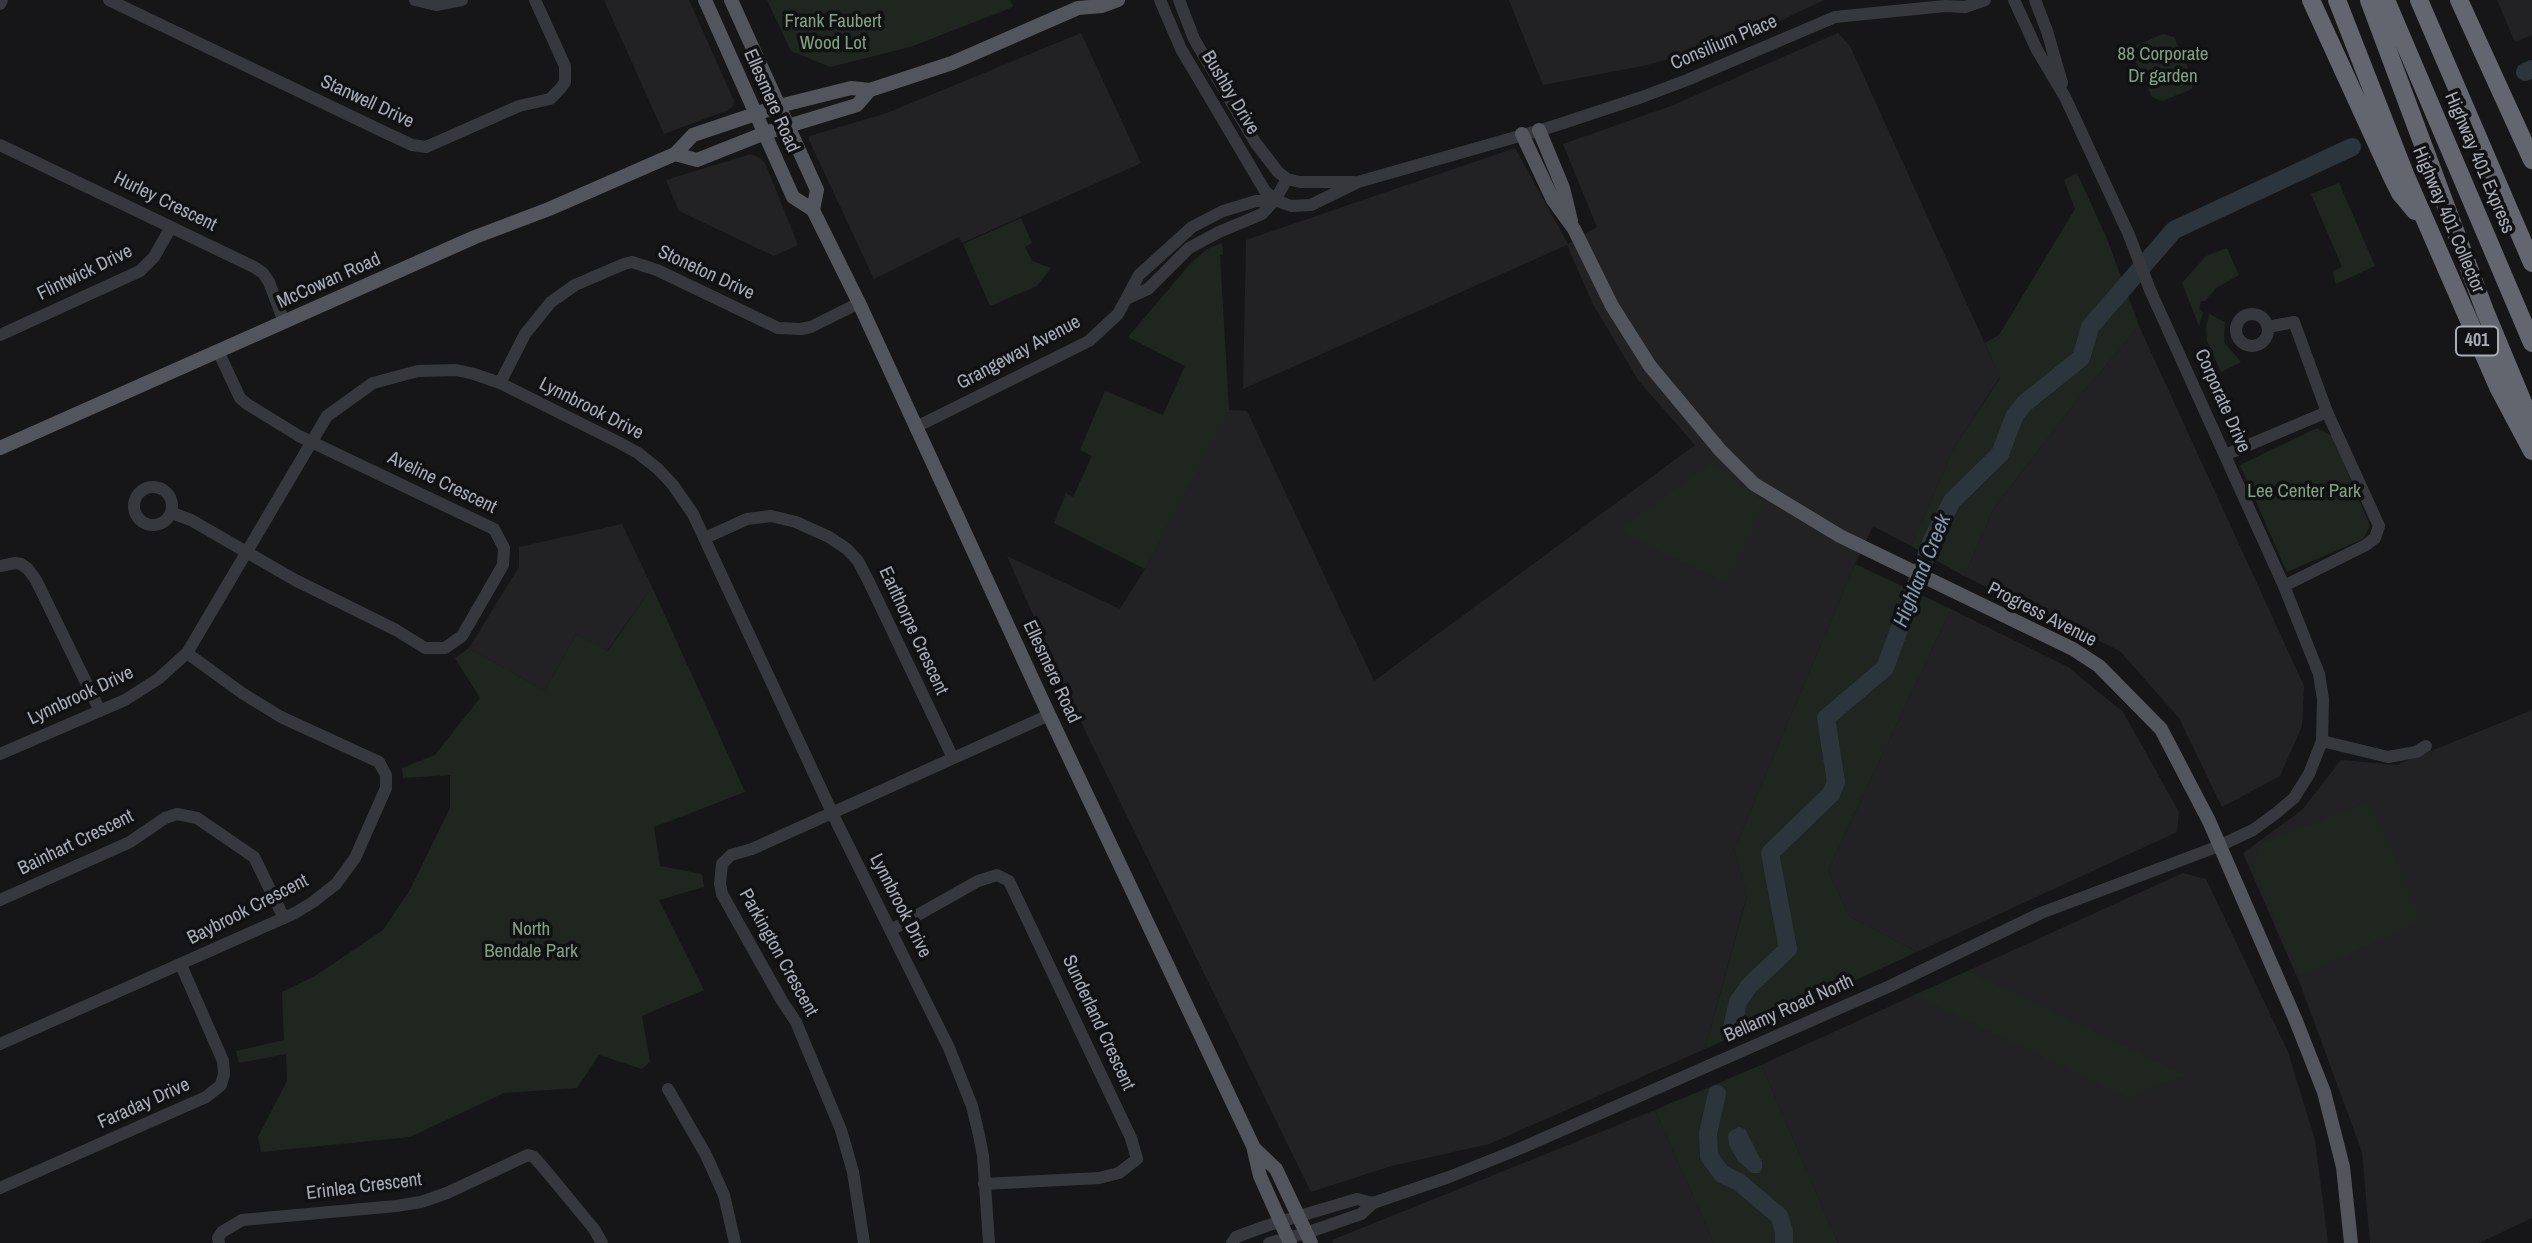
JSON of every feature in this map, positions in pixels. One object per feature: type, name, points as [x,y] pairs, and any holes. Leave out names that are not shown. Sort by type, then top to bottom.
[{"type":"highway","points":[[2311,0],[2400,194],[2428,228]]},
{"type":"highway","name":"Highway 401 Collector","points":[[2337,0],[2428,228],[2498,387],[2532,451]]},
{"type":"highway","points":[[2368,0],[2480,298],[2532,424]]},
{"type":"highway","name":"Highway 401 Express","points":[[2386,0],[2532,343]]},
{"type":"highway","name":"Highway 401 Express","points":[[2419,0],[2532,263]]},
{"type":"highway","points":[[2459,0],[2532,160]]},
{"type":"highway","points":[[2471,0],[2508,109]]},
{"type":"main road","name":"Ellesmere Road","points":[[705,0],[793,197],[813,210],[859,303],[1049,715],[1255,1149],[1260,1176],[1289,1241]]},
{"type":"main road","name":"Ellesmere Road","points":[[731,0],[817,190],[813,210]]},
{"type":"main road","name":"McCowan Road","points":[[0,448],[475,237],[549,209],[676,154],[693,135],[779,107],[851,88],[870,90],[952,63],[1082,4],[1102,6],[1118,0]]},
{"type":"main road","name":"McCowan Road","points":[[676,154],[697,160],[765,133],[858,105],[870,90]]},
{"type":"main road","name":"Progress Avenue","points":[[1539,130],[1563,188],[1574,229]]},
{"type":"main road","name":"Progress Avenue","points":[[1522,134],[1553,200],[1574,229],[1612,306],[1650,366],[1720,450],[1746,476],[1840,536],[2073,649],[2099,666],[2161,729],[2209,821],[2324,1092],[2343,1167],[2351,1243]]},
{"type":"main road","name":"Ellesmere Road","points":[[1255,1149],[1276,1169],[1308,1238]]},
{"type":"street","name":"Stanwell Drive","points":[[109,0],[412,145],[426,147],[519,106],[550,99],[560,89],[565,82],[565,66],[535,0]]},
{"type":"street","points":[[415,0],[436,5],[461,0]]},
{"type":"street","name":"Bushby Drive","points":[[1160,0],[1181,49],[1265,191],[1275,200]]},
{"type":"street","name":"Bushby Drive","points":[[1179,0],[1194,39],[1251,134],[1278,172],[1287,179]]},
{"type":"street","name":"Consilium Place","points":[[1522,134],[1687,80],[1835,17],[1947,3],[1965,7],[1985,0]]},
{"type":"street","name":"Corporate Drive","points":[[2014,0],[2037,50],[2065,97],[2131,239],[2150,290],[2284,586],[2319,674],[2323,699],[2322,741],[2309,774],[2294,798],[2253,830],[2219,846]]},
{"type":"street","name":"Corporate Drive","points":[[2035,0],[2047,31],[2065,97]]},
{"type":"street","points":[[1191,66],[1205,57]]},
{"type":"street","points":[[1237,142],[1251,134]]},
{"type":"street","points":[[1275,200],[1291,206],[1311,205],[1358,182],[1522,134]]},
{"type":"street","name":"Hurley Crescent","points":[[0,145],[263,273],[284,322]]},
{"type":"street","points":[[1287,179],[1300,183],[1358,182]]},
{"type":"street","name":"Grangeway Avenue","points":[[916,427],[1089,341],[1118,314],[1128,298],[1148,289],[1189,248],[1262,214],[1275,200],[1287,179]]},
{"type":"street","name":"Flintwick Drive","points":[[0,335],[140,271],[154,257],[171,227]]},
{"type":"street","name":"Stoneton Drive","points":[[500,383],[525,334],[551,302],[575,285],[632,262],[657,270],[778,328],[811,327],[859,303]]},
{"type":"street","points":[[2268,327],[2294,322],[2327,412],[2379,526],[2375,538],[2366,545],[2284,586]]},
{"type":"street","points":[[218,351],[240,398],[285,428],[311,441]]},
{"type":"street","name":"Lynnbrook Drive","points":[[0,754],[125,700],[151,684],[187,653],[311,441],[327,416],[339,405],[373,383],[418,371],[456,370],[500,383],[638,453],[673,485],[693,514],[832,812],[949,1048],[968,1093],[983,1156],[989,1243]]},
{"type":"street","points":[[2225,455],[2327,412]]},
{"type":"street","name":"Aveline Crescent","points":[[247,552],[425,648],[436,649],[445,648],[462,636],[503,565],[504,548],[494,529],[311,441]]},
{"type":"street","points":[[172,513],[191,520],[247,552]]},
{"type":"street","name":"Earlthorpe Crescent","points":[[705,538],[747,519],[771,516],[796,522],[829,537],[847,549],[858,561],[869,582],[953,758]]},
{"type":"street","points":[[0,566],[21,564],[36,580],[100,711]]},
{"type":"street","name":"Baybrook Crescent","points":[[0,1044],[284,918],[313,902],[337,884],[347,871],[386,788],[386,775],[379,762],[287,720],[242,693],[187,653]]},
{"type":"street","name":"Parkington Crescent","points":[[864,1243],[849,1154],[806,1044],[722,894],[722,864],[731,855],[1049,715]]},
{"type":"street","points":[[2322,741],[2388,757],[2408,754],[2426,746]]},
{"type":"street","name":"Bainhart Crescent","points":[[0,900],[130,842],[164,818],[177,814],[197,818],[254,857],[284,918]]},
{"type":"street","name":"Bellamy Road North","points":[[1269,1243],[1308,1238],[1361,1214],[1373,1203],[1520,1149],[1890,986],[2041,913],[2219,846]]},
{"type":"street","name":"Sunderland Crescent","points":[[891,930],[978,881],[997,875],[1009,881],[1131,1138],[1137,1159],[1119,1173],[1099,1178],[984,1184]]},
{"type":"street","name":"Faraday Drive","points":[[0,1188],[206,1097],[221,1085],[223,1061],[181,965]]},
{"type":"street","points":[[668,1089],[706,1155],[724,1195],[735,1243]]},
{"type":"street","name":"Erinlea Crescent","points":[[219,1243],[218,1238],[222,1231],[242,1220],[421,1202],[447,1193],[528,1154],[534,1157],[594,1229],[601,1243]]},
{"type":"street","name":"Bellamy Road North","points":[[1232,1243],[1236,1237],[1357,1199],[1373,1203]]},
{"type":"shaded area","points":[[604,0],[689,0],[734,101],[733,106],[664,134]]},
{"type":"shaded area","points":[[1509,0],[1824,0],[1748,36],[1647,65],[1543,85]]},
{"type":"shaded area","points":[[2497,0],[2532,0],[2532,35],[2515,42]]},
{"type":"shaded area","points":[[1081,33],[1141,163],[962,243],[959,237],[874,279],[809,140],[810,136],[887,113]]},
{"type":"shaded area","points":[[1838,33],[1850,46],[2000,377],[1955,446],[1911,546],[1873,526],[1855,564],[1734,850],[1747,895],[1705,1049],[1489,1144],[1391,1166],[1311,1192],[1077,714],[1007,556],[1120,609],[1145,569],[1227,412],[1247,411],[1374,681],[1695,445],[1638,380],[1593,304],[1567,245],[1243,389],[1246,240],[1515,148],[1568,244],[1597,227],[1563,144],[1671,106]]},
{"type":"shaded area","points":[[751,154],[765,163],[798,245],[774,256],[679,211],[666,180]]},
{"type":"shaded area","points":[[2139,326],[2304,686],[2302,726],[2280,776],[2222,807],[2179,718],[2120,651],[1964,576],[1994,508],[2082,394]]},
{"type":"shaded area","points":[[622,524],[652,587],[607,651],[576,634],[545,691],[469,648],[519,567],[519,547]]},
{"type":"shaded area","points":[[1951,609],[2068,667],[2123,712],[2179,812],[2177,832],[1917,952],[1849,916],[1828,870]]},
{"type":"shaded area","points":[[2532,710],[2532,1218],[2479,1243],[2370,1243],[2362,1152],[2301,986],[2243,853],[2302,810],[2341,760],[2397,765]]},
{"type":"shaded area","points":[[2183,873],[2206,879],[2288,1052],[2315,1140],[2328,1243],[1838,1243],[1761,1065]]},
{"type":"shaded area","points":[[1655,1110],[1714,1243],[1334,1243],[1332,1240]]},
{"type":"shaded area","points":[[1739,1127],[1745,1129],[1762,1162],[1759,1173],[1752,1173],[1738,1161],[1729,1145],[1728,1134]]},
{"type":"green space","name":"Frank Faubert Wood Lot","points":[[767,0],[1010,0],[1013,7],[913,46],[830,67],[791,51]]},
{"type":"green space","name":"88 Corporate Dr garden","points":[[2163,34],[2174,37],[2192,77],[2192,89],[2162,101],[2152,97],[2133,55],[2135,46]]},
{"type":"green space","points":[[2077,173],[2107,239],[2139,326],[2082,394],[1994,508],[1964,576],[1911,546],[1955,446],[2000,378],[1985,343],[1999,335],[2075,209],[2064,180]]},
{"type":"green space","points":[[2339,183],[2375,266],[2336,284],[2333,271],[2342,267],[2311,194]]},
{"type":"green space","points":[[1021,218],[1032,243],[1025,247],[1032,261],[1051,268],[1037,286],[990,306],[963,244]]},
{"type":"green space","points":[[1222,243],[1223,254],[1220,255],[1229,410],[1145,569],[1054,523],[1066,493],[1073,497],[1092,456],[1080,450],[1105,391],[1163,415],[1185,366],[1128,337],[1190,264],[1207,249]]},
{"type":"green space","points":[[2227,248],[2239,275],[2216,288],[2205,301],[2201,301],[2199,309],[2203,312],[2199,326],[2182,283],[2206,256]]},
{"type":"green space","points":[[2209,314],[2225,322],[2224,342],[2241,362],[2221,372],[2207,341]]},
{"type":"green space","name":"Lee Center Park","points":[[2317,428],[2332,436],[2370,526],[2363,539],[2287,572],[2240,465]]},
{"type":"green space","points":[[1712,462],[1765,503],[1727,583],[1618,531]]},
{"type":"green space","points":[[1855,564],[1951,609],[1828,870],[1849,916],[1917,952],[1705,1049],[1747,896],[1734,850]]},
{"type":"green space","name":"North Bendale Park","points":[[652,587],[745,792],[654,827],[660,866],[702,874],[704,887],[659,900],[704,990],[642,1016],[650,1062],[642,1069],[599,1055],[577,1088],[504,1093],[410,1137],[261,1152],[258,1137],[287,1081],[286,1054],[239,1063],[236,1051],[284,1040],[282,992],[315,976],[383,930],[410,890],[450,808],[450,775],[403,778],[402,768],[435,755],[480,698],[455,658],[469,648],[545,691],[576,634],[608,651]]},
{"type":"green space","points":[[2370,801],[2422,921],[2301,976],[2253,870],[2260,844]]},
{"type":"green space","points":[[1968,971],[2185,1075],[2128,1098],[1914,995]]},
{"type":"green space","points":[[1761,1065],[1838,1243],[1714,1243],[1655,1110]]},
{"type":"waterway","points":[[2525,72],[2532,69]]},
{"type":"waterway","name":"Highland Creek","points":[[1731,1032],[1738,1002],[1749,986],[1788,949],[1770,853],[1831,794],[1836,782],[1826,718],[1885,668],[1932,540],[1952,501],[2000,454],[2015,415],[2025,403],[2081,358],[2090,327],[2174,230],[2352,147]]},
{"type":"waterway","name":"Highland Creek","points":[[1717,1094],[1708,1133],[1709,1156],[1722,1174],[1739,1182],[1779,1216],[1784,1231],[1784,1243]]}]
